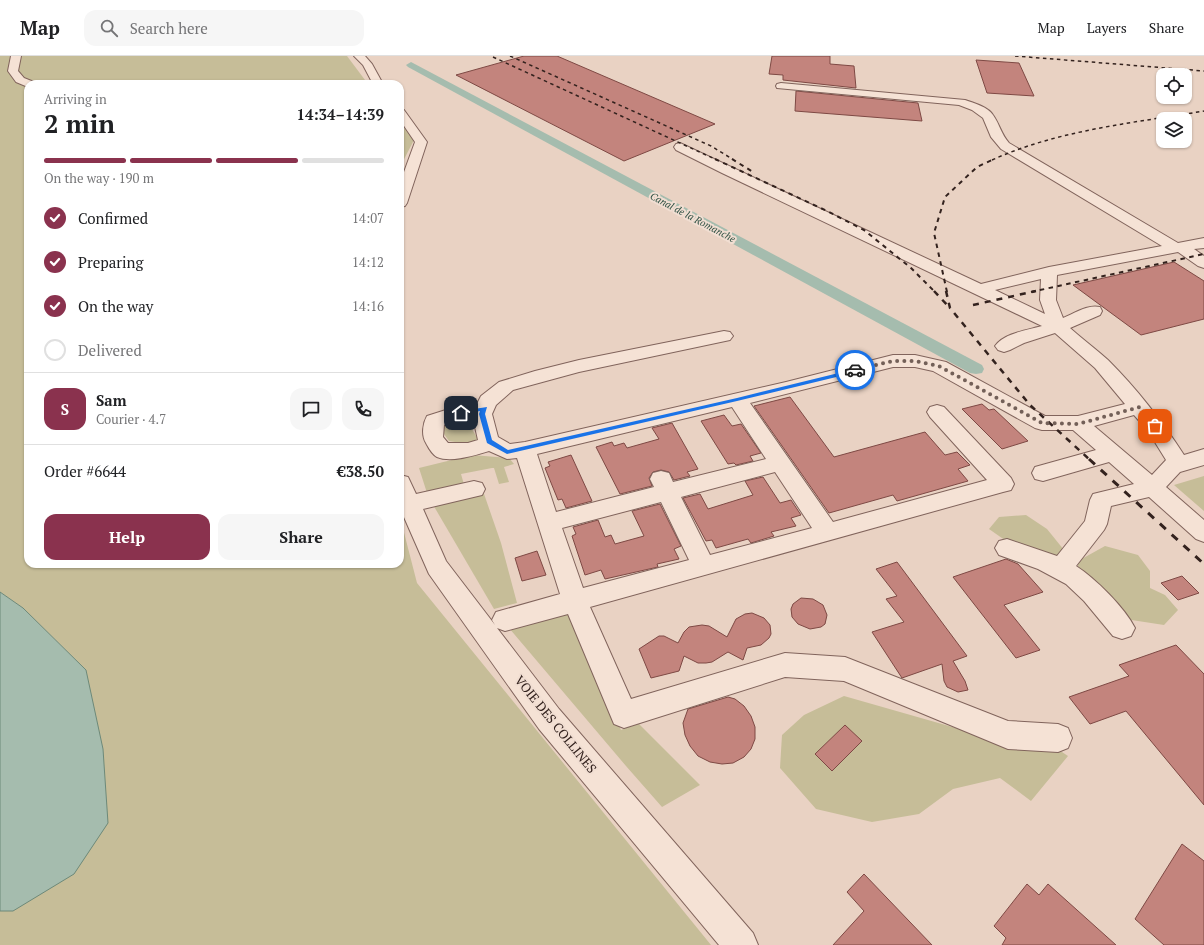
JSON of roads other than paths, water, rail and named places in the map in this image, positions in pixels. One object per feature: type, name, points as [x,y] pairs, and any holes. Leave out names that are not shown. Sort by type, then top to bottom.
[{"type":"street","points":[[16,56],[13,71],[20,80],[24,82]]},
{"type":"street","points":[[359,56],[367,64],[376,80]]},
{"type":"street","points":[[781,86],[930,98],[961,102],[976,108],[988,116],[997,136],[1005,146],[1204,263]]},
{"type":"street","points":[[404,118],[421,142],[404,191]]},
{"type":"street","points":[[680,147],[755,186],[981,289],[1058,327],[1102,364],[1140,407],[1155,426],[1179,464]]},
{"type":"street","points":[[981,289],[1049,272],[1204,243]]},
{"type":"street","points":[[1049,272],[1048,300],[1058,327]]},
{"type":"street","points":[[1004,346],[1018,339],[1058,327],[1094,311]]},
{"type":"street","points":[[724,336],[542,375],[506,386],[488,401],[482,414],[489,442],[507,452],[640,431],[737,400],[893,361],[915,361],[939,366],[1042,423],[1078,424],[1140,407]]},
{"type":"street","points":[[737,400],[828,533]]},
{"type":"street","points":[[485,409],[449,416],[434,421],[433,438],[443,450],[468,450],[492,443]]},
{"type":"street","points":[[505,620],[1003,484],[937,412]]},
{"type":"street","points":[[1078,424],[1204,533]]},
{"type":"street","points":[[525,449],[548,523],[575,601],[624,715],[785,665],[845,669],[1008,736],[1058,738]]},
{"type":"street","points":[[1043,473],[1113,454]]},
{"type":"street","points":[[1058,568],[1065,563],[1096,524],[1101,500],[1153,488],[1173,466],[1204,457]]},
{"type":"street","points":[[548,523],[664,485],[779,462]]},
{"type":"street","points":[[664,485],[704,566]]},
{"type":"street","points":[[405,494],[474,489]]},
{"type":"street","name":"VOIE DES COLLINES","points":[[405,494],[437,567],[549,719],[741,945]]},
{"type":"street","points":[[1006,548],[1027,554],[1058,568],[1082,582],[1122,628]]},
{"type":"waterway","name":"Canal de la Romanche","points":[[411,65],[976,369]]},
{"type":"railway","points":[[510,56],[711,146],[734,160]]},
{"type":"railway","points":[[1015,56],[1204,71]]},
{"type":"railway","points":[[493,57],[717,160]]},
{"type":"railway","points":[[992,160],[1043,141],[1069,134],[1204,111]]},
{"type":"railway","points":[[715,159],[827,211],[864,230],[911,268],[934,291]]},
{"type":"railway","points":[[732,159],[753,172]]},
{"type":"railway","points":[[947,292],[934,233],[945,197],[977,167],[994,159]]},
{"type":"railway","points":[[1031,292],[1204,254]]},
{"type":"railway","points":[[934,291],[950,308]]},
{"type":"railway","points":[[946,291],[950,308]]},
{"type":"railway","points":[[973,305],[1036,291]]},
{"type":"railway","points":[[950,308],[1030,405],[1090,460]]},
{"type":"railway","points":[[1089,459],[1204,564]]}]
